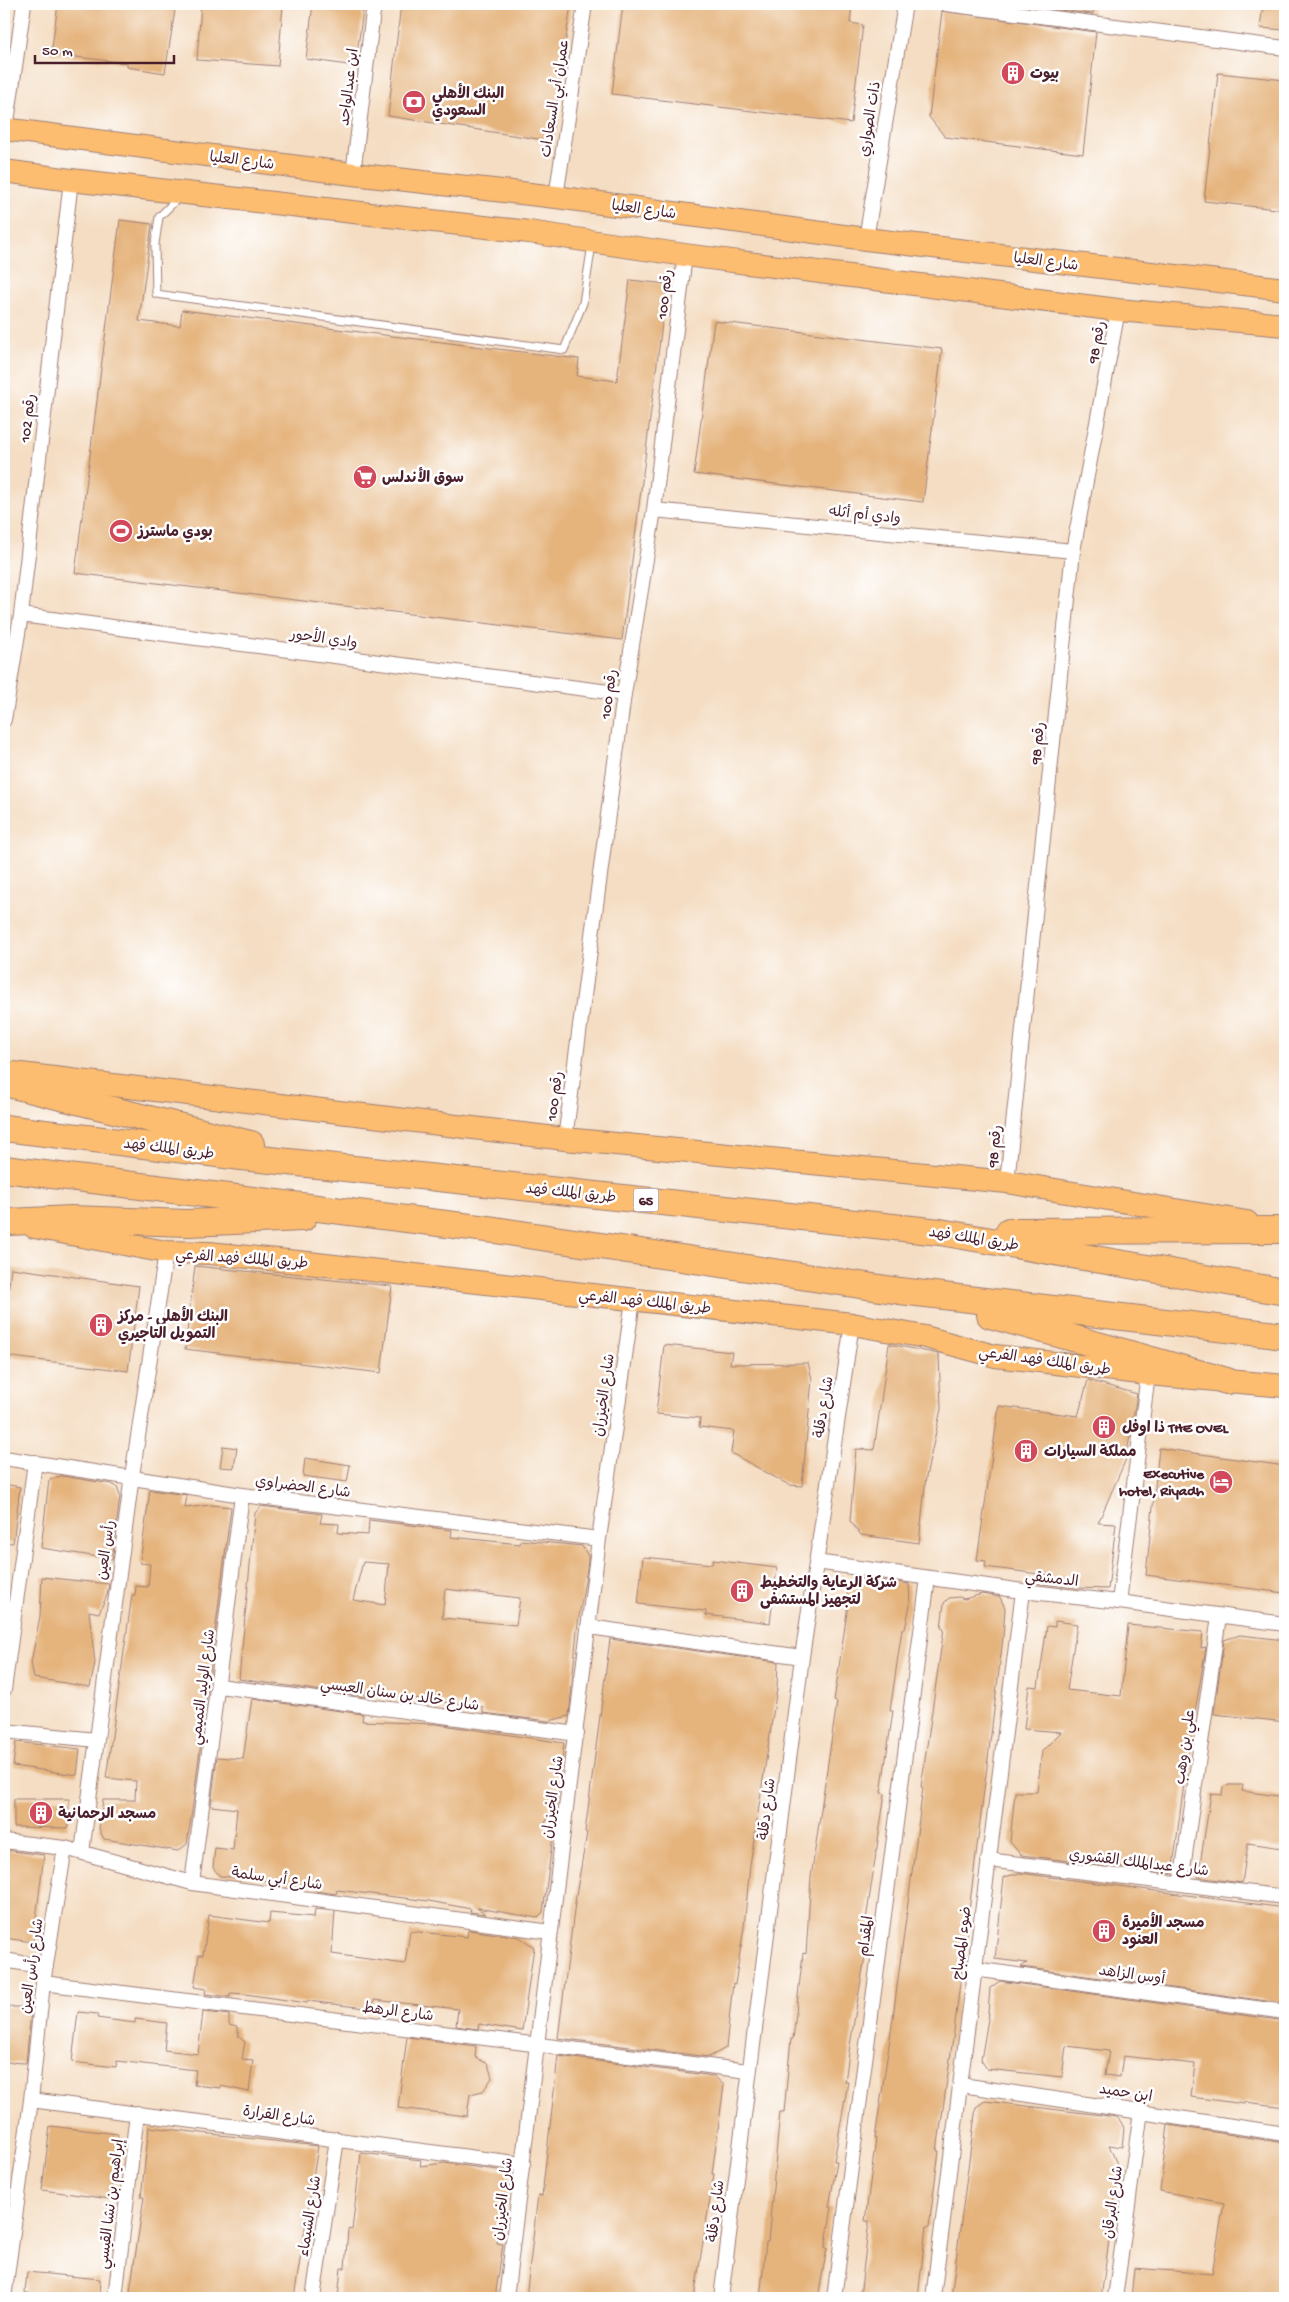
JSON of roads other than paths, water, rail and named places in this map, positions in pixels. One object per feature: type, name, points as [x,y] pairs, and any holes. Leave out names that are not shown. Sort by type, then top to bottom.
[{"type":"highway","points":[[4,1083],[254,1144],[268,1159]]},
{"type":"highway","name":"طريق الملك فهد","points":[[4,1128],[268,1159],[940,1232],[1285,1292]]},
{"type":"highway","points":[[4,1169],[495,1230],[900,1291],[1285,1336]]},
{"type":"highway","points":[[6,1222],[71,1219],[216,1223],[372,1215]]},
{"type":"highway","points":[[940,1232],[1285,1229]]},
{"type":"highway","points":[[900,1291],[1042,1328],[1227,1381]]},
{"type":"main road","name":"شارع العليا","points":[[5,129],[353,174],[556,197],[866,239],[1285,289]]},
{"type":"main road","points":[[4,170],[71,180],[529,232],[685,255],[1118,310],[1285,325]]},
{"type":"main road","points":[[518,193],[469,192],[464,202],[468,212],[529,232]]},
{"type":"main road","points":[[4,1072],[565,1139],[1007,1182],[1285,1229]]},
{"type":"main road","name":"طريق الملك فهد الفرعي","points":[[6,1222],[166,1252],[209,1253],[308,1263],[852,1324],[925,1337],[995,1356],[1148,1374],[1285,1386]]},
{"type":"street","points":[[5,129],[24,4]]},
{"type":"street","name":"ابن عبدالواحد","points":[[353,174],[374,4]]},
{"type":"street","name":"عمران أبي السعادات","points":[[556,197],[585,4]]},
{"type":"street","name":"ذات الصواري","points":[[866,239],[905,4]]},
{"type":"street","points":[[946,4],[1285,48]]},
{"type":"street","name":"رقم 102","points":[[4,720],[21,614],[71,180]]},
{"type":"street","name":"رقم 100","points":[[565,1139],[624,694],[654,510],[685,255]]},
{"type":"street","name":"رقم 98","points":[[1007,1182],[1073,551],[1118,310]]},
{"type":"street","name":"وادي أم أثله","points":[[654,510],[1073,551]]},
{"type":"street","name":"وادي الأحور","points":[[21,614],[624,694]]},
{"type":"street","name":"رأس العين","points":[[82,1852],[132,1476],[166,1252]]},
{"type":"street","name":"شارع الخيزران","points":[[506,2298],[539,2045],[550,1932],[577,1734],[599,1539],[633,1300]]},
{"type":"street","name":"شارع دقلة","points":[[721,2298],[748,2071],[802,1657],[852,1324]]},
{"type":"street","points":[[1119,1602],[1148,1374]]},
{"type":"street","name":"شارع الحضراوي","points":[[4,1458],[132,1476],[242,1495],[599,1539]]},
{"type":"street","points":[[4,1690],[35,1462]]},
{"type":"street","name":"شارع الوليد التميمي","points":[[192,1883],[219,1686],[242,1495]]},
{"type":"street","name":"الدمشقي","points":[[816,1562],[1023,1591],[1285,1624]]},
{"type":"street","name":"المقدام","points":[[834,2298],[928,1578]]},
{"type":"street","name":"ضوء المصباح","points":[[933,2298],[962,2085],[974,1969],[1023,1591]]},
{"type":"street","name":"علي بن وهب","points":[[1181,1882],[1219,1616]]},
{"type":"street","points":[[590,1627],[802,1657]]},
{"type":"street","name":"شارع خالد بن سنان العبسي","points":[[219,1686],[577,1734]]},
{"type":"street","points":[[4,1731],[97,1740]]},
{"type":"street","name":"شارع أبي سلمة","points":[[4,1841],[65,1848],[192,1883],[550,1932]]},
{"type":"street","name":"شارع رأس العين","points":[[4,2298],[31,2100],[46,1967],[65,1848]]},
{"type":"street","name":"شارع عبدالملك القشوري","points":[[988,1860],[1181,1882],[1285,1897]]},
{"type":"street","points":[[4,1960],[46,1967]]},
{"type":"street","name":"أوس الزاهد","points":[[974,1969],[1285,2012]]},
{"type":"street","name":"شارع الرهط","points":[[44,1983],[748,2071]]},
{"type":"street","name":"ابن حميد","points":[[962,2085],[1285,2134]]},
{"type":"street","name":"شارع القرارة","points":[[31,2100],[523,2164]]},
{"type":"street","name":"شارع البرقان","points":[[1115,2298],[1142,2111]]},
{"type":"street","name":"إبراهيم بن نشا القيسي","points":[[115,2298],[137,2113]]},
{"type":"street","name":"شارع الشيماء","points":[[313,2298],[337,2139]]},
{"type":"lane","points":[[182,193],[159,218],[155,244],[156,294],[564,350],[583,304],[593,241]]},
{"type":"place","name":"بيوت","points":[[1013,73]]},
{"type":"place","name":"البنك الأهلي السعودي","points":[[414,102]]},
{"type":"place","name":"سوق الأندلس","points":[[365,477]]},
{"type":"place","name":"بودي ماسترز","points":[[121,531]]},
{"type":"place","name":"البنك الأهلي - مركز التمويل التاجيري","points":[[101,1325]]},
{"type":"place","name":"ذا اوفل THE OVEL","points":[[1104,1427]]},
{"type":"place","name":"مملكة السيارات","points":[[1026,1451]]},
{"type":"place","name":"Executive hotel, Riyadh","points":[[1221,1482]]},
{"type":"place","name":"شركة الرعاية والتخطيط لتجهيز المستشفى","points":[[742,1591]]},
{"type":"place","name":"مسجد الرحمانية","points":[[41,1813]]},
{"type":"place","name":"مسجد الأميرة العنود","points":[[1104,1931]]}]
